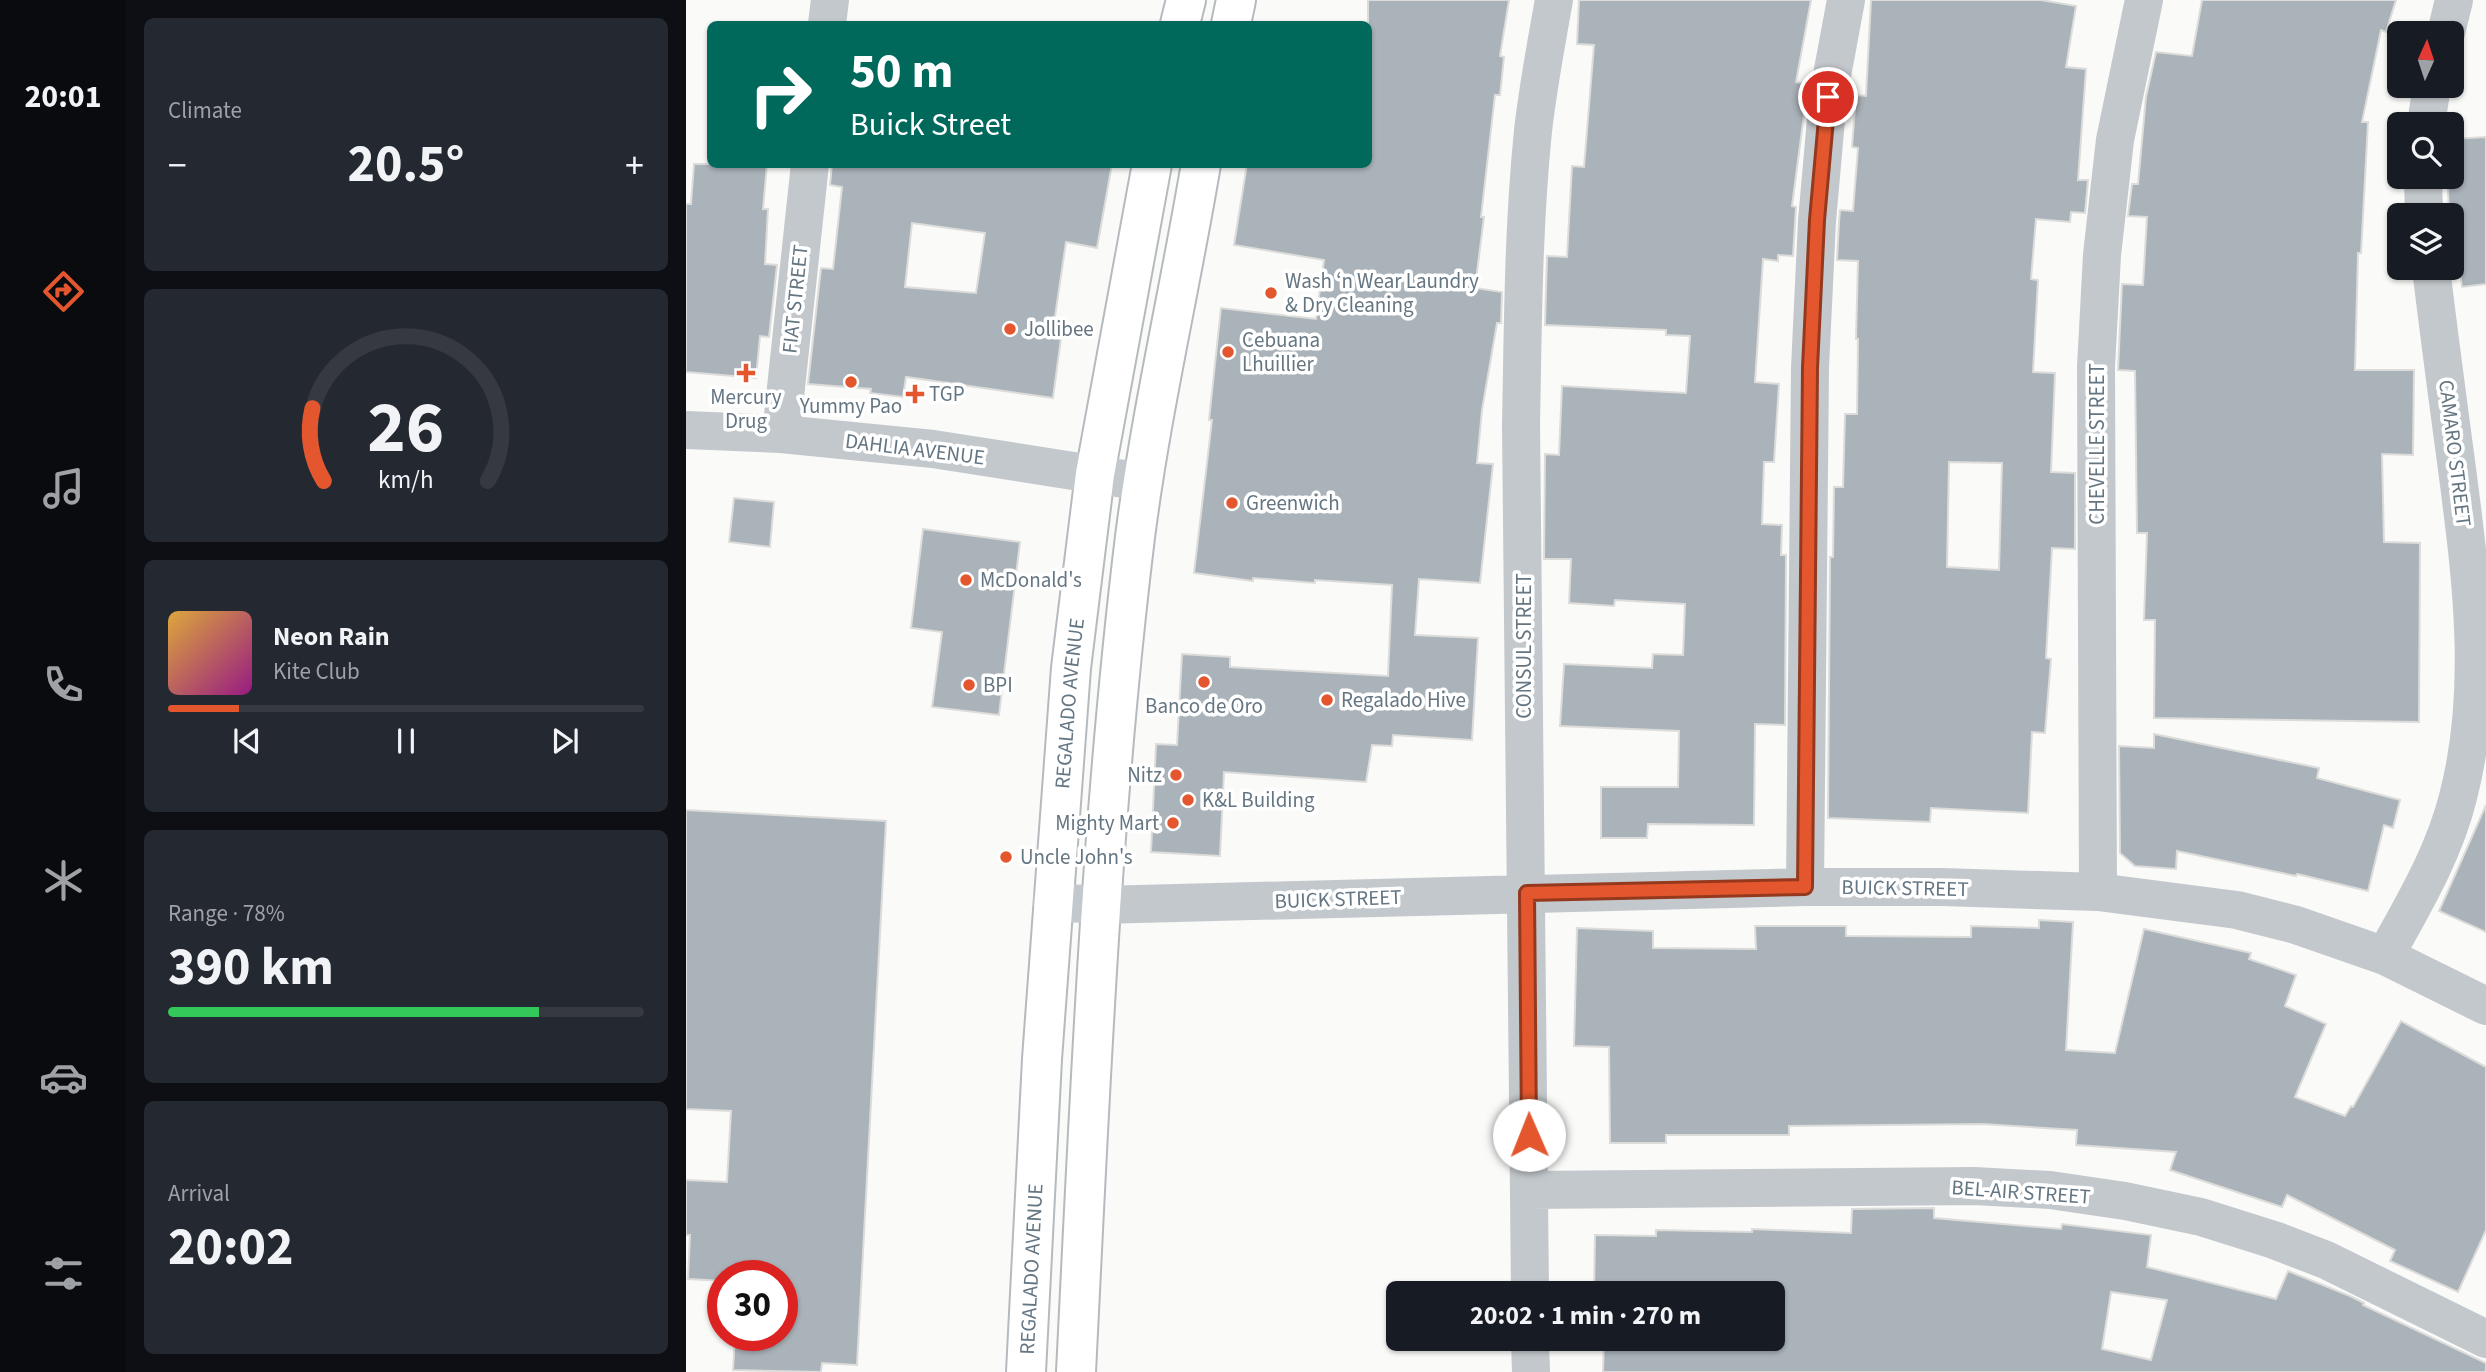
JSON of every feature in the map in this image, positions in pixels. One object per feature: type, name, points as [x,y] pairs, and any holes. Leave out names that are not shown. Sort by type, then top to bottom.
[{"type":"main road","points":[[1182,21],[1186,0]]},
{"type":"main road","points":[[1232,21],[1236,0]]},
{"type":"main road","name":"REGALADO AVENUE","points":[[1026,1372],[1052,902],[1071,668],[1095,474],[1151,168]]},
{"type":"main road","points":[[1076,1372],[1100,905],[1126,623],[1143,482],[1200,168]]},
{"type":"street","points":[[828,21],[831,0]]},
{"type":"street","name":"CONSUL STREET","points":[[1530,1281],[1521,424],[1523,292],[1533,131],[1541,66],[1554,0]]},
{"type":"street","points":[[1805,887],[1810,368],[1828,97],[1846,0]]},
{"type":"street","name":"CHEVELLE STREET","points":[[2098,892],[2096,367],[2102,255],[2115,140],[2144,0]]},
{"type":"street","points":[[2448,21],[2454,0]]},
{"type":"street","name":"FIAT STREET","points":[[781,434],[810,168]]},
{"type":"street","name":"CAMARO STREET","points":[[2385,956],[2426,882],[2443,843],[2458,799],[2468,756],[2472,707],[2473,653],[2467,547],[2433,280]]},
{"type":"street","name":"DAHLIA AVENUE","points":[[686,430],[781,434],[933,449],[1143,482]]},
{"type":"street","name":"BUICK STREET","points":[[1052,902],[1100,905],[1805,887],[1942,887],[2098,892],[2238,910],[2296,925],[2385,956],[2486,1006]]},
{"type":"street","name":"BEL-AIR STREET","points":[[1529,1190],[1974,1186],[2050,1190],[2112,1199],[2201,1217],[2326,1259],[2486,1339]]},
{"type":"street","points":[[1530,1351],[1531,1372]]},
{"type":"building","points":[[1368,0],[1509,0],[1500,56],[1504,57],[1500,95],[1495,95],[1475,288],[1502,292],[1501,323],[1497,323],[1482,410],[1477,463],[1493,464],[1480,583],[1419,579],[1415,635],[1478,638],[1472,740],[1393,735],[1392,746],[1372,745],[1366,782],[1224,772],[1220,856],[1151,852],[1156,744],[1177,745],[1182,654],[1230,657],[1230,667],[1388,676],[1392,585],[1253,578],[1253,581],[1194,573],[1212,420],[1209,420],[1221,308],[1316,319],[1324,260],[1234,245],[1246,168],[1372,168],[1372,21],[1368,21]]},
{"type":"building","points":[[1579,0],[1811,0],[1796,82],[1808,84],[1792,206],[1796,207],[1793,256],[1778,255],[1778,261],[1763,259],[1755,382],[1779,384],[1774,462],[1764,462],[1762,524],[1782,525],[1781,555],[1786,555],[1785,725],[1755,724],[1754,825],[1648,824],[1647,838],[1601,838],[1601,787],[1678,787],[1679,731],[1560,726],[1564,664],[1652,668],[1653,654],[1683,655],[1685,604],[1615,600],[1614,606],[1569,603],[1571,559],[1544,559],[1545,454],[1559,455],[1562,386],[1686,393],[1690,336],[1666,335],[1666,330],[1545,325],[1547,256],[1567,257],[1572,166],[1584,167],[1594,45],[1577,44]]},
{"type":"building","points":[[1871,0],[2041,0],[2076,6],[2066,67],[2086,69],[2078,180],[2088,180],[2085,213],[2071,212],[2070,222],[2036,219],[2031,279],[2038,280],[2033,372],[2055,373],[2051,472],[2075,473],[2075,549],[2052,548],[2046,658],[2051,659],[2045,733],[2032,732],[2028,813],[1931,808],[1930,822],[1828,818],[1830,557],[1833,557],[1834,487],[1843,487],[1845,414],[1857,414],[1858,261],[1837,260],[1840,210],[1853,211],[1858,148],[1852,147],[1856,95],[1866,96]],"holes":[[[1949,462],[2002,463],[1999,570],[1947,567]]]},
{"type":"building","points":[[2202,0],[2396,0],[2389,21],[2387,21],[2386,32],[2381,30],[2362,122],[2368,122],[2361,253],[2358,253],[2355,370],[2414,370],[2413,455],[2382,454],[2384,542],[2420,543],[2419,722],[2154,718],[2155,620],[2144,620],[2147,533],[2137,533],[2135,371],[2118,370],[2122,284],[2143,285],[2147,217],[2128,216],[2132,184],[2138,184],[2146,97],[2156,52],[2192,56]]},
{"type":"building","points":[[2486,137],[2486,284],[2462,287],[2464,203],[2449,203],[2448,189],[2464,189],[2464,138]]},
{"type":"building","points":[[694,164],[707,164],[707,168],[767,168],[763,209],[768,209],[765,264],[777,265],[769,337],[760,336],[756,378],[686,372],[686,204],[691,204]]},
{"type":"building","points":[[832,168],[1111,168],[1097,248],[1066,242],[1053,330],[1062,331],[1053,398],[906,377],[903,397],[870,393],[871,389],[808,384],[821,268],[833,269],[842,187],[830,185]],"holes":[[[912,223],[985,233],[976,293],[905,287]]]},
{"type":"building","points":[[734,498],[774,502],[770,547],[729,542]]},
{"type":"building","name":"McDonald's","points":[[923,529],[1020,542],[999,715],[932,707],[942,632],[911,628]]},
{"type":"building","points":[[2154,734],[2319,768],[2317,778],[2400,800],[2393,828],[2384,825],[2368,891],[2177,851],[2176,869],[2135,866],[2120,853],[2119,746],[2154,748]]},
{"type":"building","points":[[2486,805],[2486,932],[2439,911]]},
{"type":"building","points":[[686,810],[886,821],[857,1365],[822,1363],[821,1372],[733,1370],[734,1351],[798,1351],[798,1260],[707,1260],[707,1280],[688,1279],[690,1235],[686,1235],[686,1180],[727,1182],[731,1111],[686,1109]]},
{"type":"building","points":[[2039,920],[2073,922],[2066,1050],[2115,1053],[2144,929],[2251,953],[2249,959],[2296,975],[2285,1006],[2326,1024],[2295,1097],[2345,1116],[2351,1106],[2353,1107],[2401,1021],[2486,1067],[2486,1230],[2458,1292],[2390,1261],[2395,1250],[2287,1195],[2282,1207],[2170,1170],[2176,1152],[2076,1145],[2077,1130],[1983,1124],[1789,1126],[1789,1135],[1666,1135],[1666,1143],[1610,1143],[1609,1047],[1574,1046],[1577,928],[1653,931],[1653,948],[1756,949],[1755,926],[1846,926],[1846,936],[1971,937],[1971,926],[2039,928]]},
{"type":"building","points":[[1934,1208],[1934,1218],[2061,1229],[2062,1224],[2151,1235],[2147,1267],[2276,1299],[2288,1271],[2350,1296],[2364,1303],[2363,1305],[2486,1363],[2486,1372],[1603,1372],[1604,1351],[1785,1351],[1785,1281],[1594,1281],[1595,1235],[1656,1236],[1656,1230],[1752,1232],[1752,1229],[1851,1233],[1852,1209]],"holes":[[[2111,1292],[2167,1300],[2151,1360],[2102,1349]]]},
{"type":"place","name":"Wash ‘n Wear Laundry & Dry Cleaning","points":[[1271,293]]},
{"type":"place","name":"Jollibee","points":[[1010,329]]},
{"type":"place","name":"Cebuana Lhuillier","points":[[1228,352]]},
{"type":"place","name":"Mercury Drug","points":[[746,373]]},
{"type":"place","name":"Yummy Pao","points":[[851,382]]},
{"type":"place","name":"TGP","points":[[915,394]]},
{"type":"place","name":"Greenwich","points":[[1232,503]]},
{"type":"place","name":"McDonald's","points":[[966,580]]},
{"type":"place","name":"Banco de Oro","points":[[1204,682]]},
{"type":"place","name":"BPI","points":[[969,685]]},
{"type":"place","name":"Regalado Hive","points":[[1327,700]]},
{"type":"place","name":"Nitz","points":[[1176,775]]},
{"type":"place","name":"K&L Building","points":[[1188,800]]},
{"type":"place","name":"Mighty Mart","points":[[1173,823]]},
{"type":"place","name":"Uncle John's","points":[[1006,857]]},
{"type":"route","points":[[1529,1135],[1527,893],[1805,887],[1810,368],[1817,220],[1828,97]]}]
